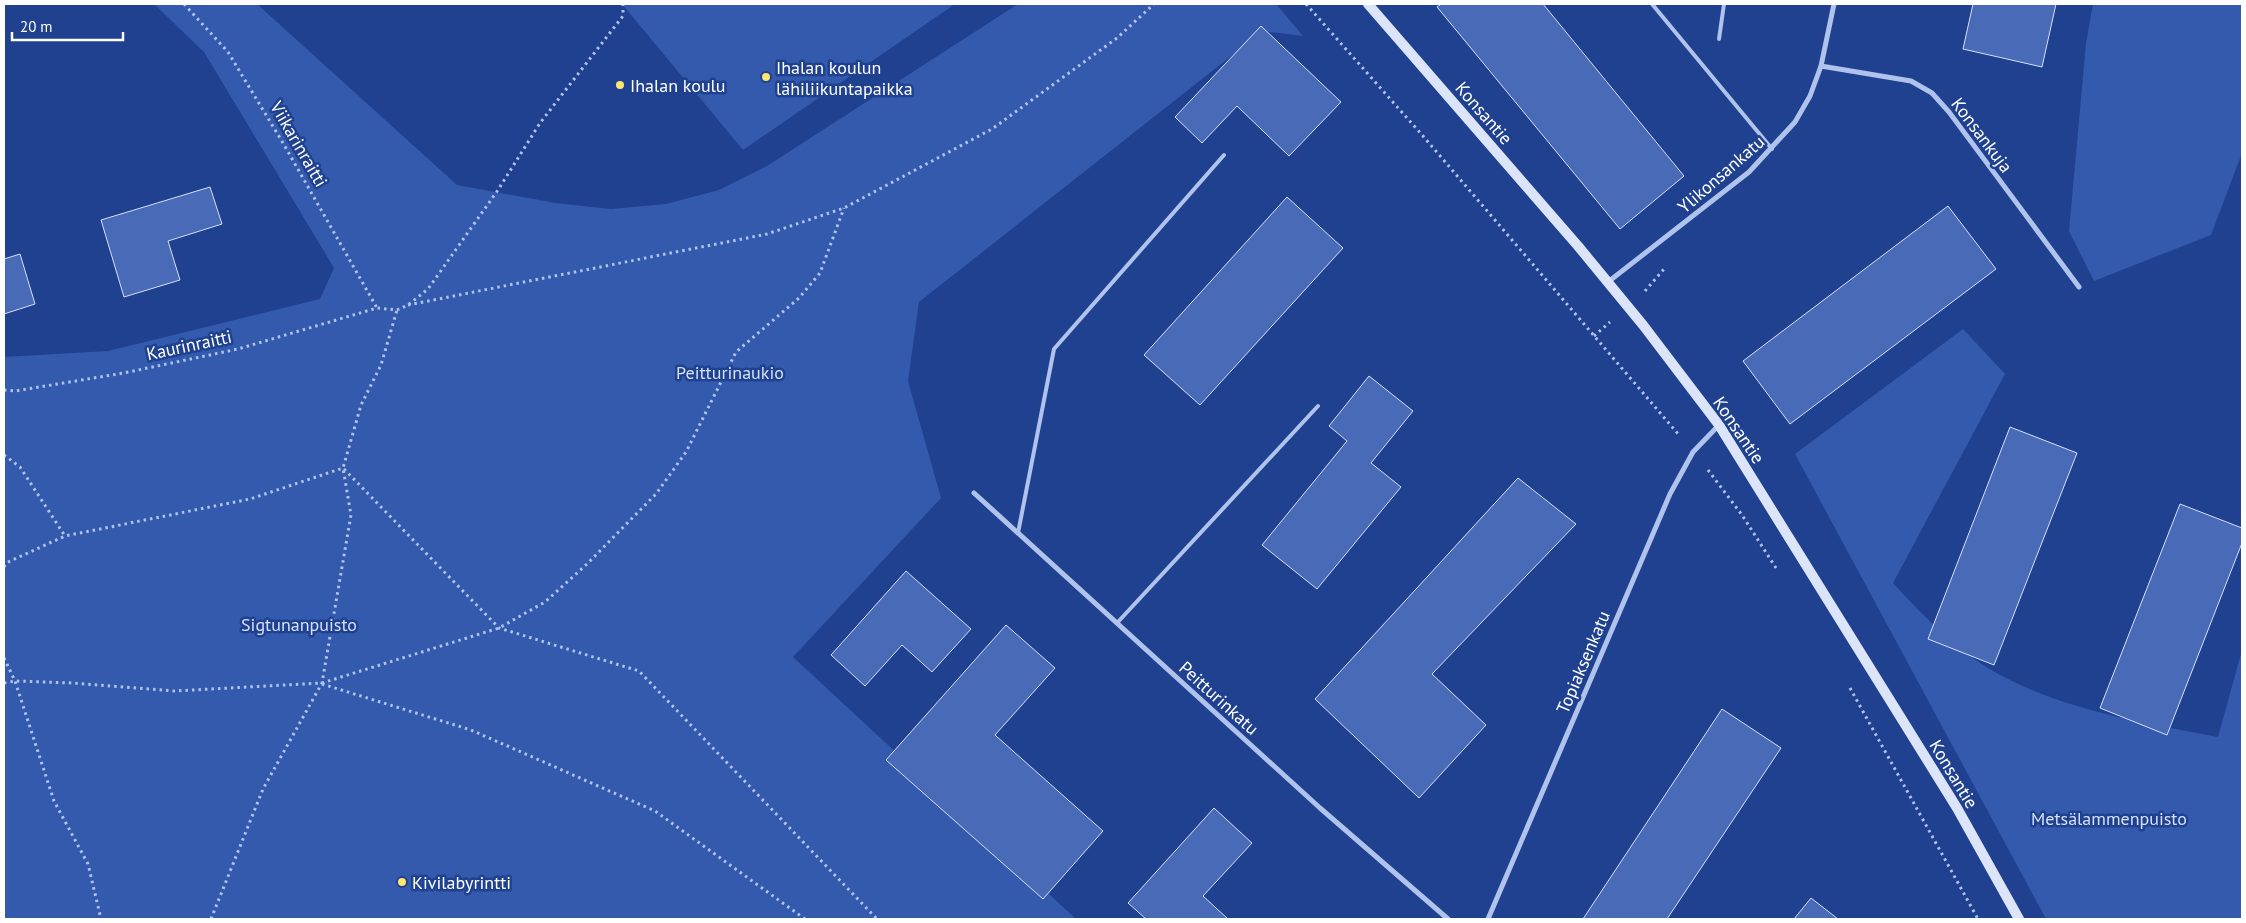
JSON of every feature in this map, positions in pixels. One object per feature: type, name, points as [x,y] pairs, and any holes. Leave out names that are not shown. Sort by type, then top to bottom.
[{"type":"street","name":"Konsantie","points":[[1368,4],[1608,282],[1719,425],[1957,808],[2020,919]]},
{"type":"street","name":"Ylikonsankatu","points":[[1608,282],[1749,172],[1795,122],[1810,96],[1821,66],[1834,4]]},
{"type":"street","name":"Konsankuja","points":[[1821,66],[1911,81],[1932,93],[1949,112],[2079,286]]},
{"type":"street","name":"Topiaksenkatu","points":[[1488,919],[1670,494],[1693,452],[1719,425]]},
{"type":"street","name":"Peitturinkatu","points":[[974,493],[1320,808],[1448,919]]},
{"type":"lane","points":[[1652,4],[1772,149]]},
{"type":"lane","points":[[1719,39],[1724,4]]},
{"type":"lane","points":[[1018,534],[1054,349],[1224,155]]},
{"type":"lane","points":[[1117,623],[1318,406]]},
{"type":"path","name":"Viikarinraitti","points":[[184,4],[228,52],[283,143],[377,308]]},
{"type":"path","points":[[408,305],[428,289],[498,190],[540,123],[623,16],[623,4]]},
{"type":"path","points":[[377,308],[397,310],[408,305],[767,234],[844,208],[992,128],[1117,38],[1154,4]]},
{"type":"path","points":[[1306,4],[1424,136],[1665,419]]},
{"type":"path","points":[[4,682],[15,681],[174,691],[322,683],[499,628],[545,602],[587,564],[656,494],[686,452],[736,352],[799,298],[820,273],[844,208]]},
{"type":"path","name":"Kaurinraitti","points":[[4,390],[15,391],[124,373],[238,349],[377,308]]},
{"type":"path","points":[[211,919],[263,789],[322,683],[351,515],[343,468],[361,405],[381,365],[397,310]]},
{"type":"path","points":[[4,455],[20,467],[65,536]]},
{"type":"path","points":[[343,468],[499,628],[639,672],[877,919]]},
{"type":"path","points":[[4,567],[6,563],[65,536],[250,499],[343,468]]},
{"type":"path","points":[[1715,478],[1742,515],[1778,572]]},
{"type":"path","points":[[4,658],[15,681],[54,801],[88,864],[101,919]]},
{"type":"path","points":[[1847,681],[1978,919]]},
{"type":"path","points":[[322,683],[472,730],[655,811],[805,919]]},
{"type":"path","points":[[214,913],[216,919]]},
{"type":"green space","name":"Sigtunanpuisto","points":[[154,4],[257,4],[457,185],[555,203],[611,209],[666,204],[719,190],[767,166],[1018,4],[1276,4],[1303,36],[1263,31],[919,302],[908,381],[941,498],[793,657],[1076,919],[4,919],[4,357],[108,351],[320,299],[334,268],[204,52]]},
{"type":"green space","name":"Ihalan koulun lähiliikuntapaikka","points":[[622,4],[955,4],[743,150]]},
{"type":"green space","points":[[2093,4],[2242,4],[2242,153],[2211,235],[2094,281],[2069,231],[2086,43]]},
{"type":"green space","name":"Metsälammenpuisto","points":[[1963,329],[2005,374],[1893,583],[1945,636],[1974,659],[2006,678],[2057,700],[2110,715],[2164,727],[2218,737],[2242,650],[2242,919],[2046,919],[1795,454]]},
{"type":"building","points":[[1441,4],[1543,4],[1684,176],[1620,229],[1437,7]]},
{"type":"building","points":[[1973,4],[2056,4],[2042,67],[1963,49]]},
{"type":"building","points":[[1261,26],[1341,102],[1289,156],[1237,106],[1202,143],[1175,117]]},
{"type":"building","points":[[210,187],[222,224],[168,241],[180,280],[124,297],[101,220]]},
{"type":"building","points":[[1287,197],[1343,248],[1200,405],[1144,355]]},
{"type":"building","points":[[1948,206],[1996,269],[1790,424],[1743,361]]},
{"type":"building","points":[[20,254],[35,304],[4,314],[4,259]]},
{"type":"building","points":[[1369,376],[1413,411],[1371,463],[1401,487],[1317,589],[1262,545],[1347,441],[1329,426]]},
{"type":"building","points":[[2010,427],[2077,453],[1994,665],[1928,639]]},
{"type":"building","points":[[1518,478],[1576,524],[1432,674],[1486,725],[1419,798],[1315,699]]},
{"type":"building","points":[[2180,504],[2242,528],[2242,543],[2167,735],[2100,708]]},
{"type":"building","points":[[906,571],[971,629],[932,672],[902,645],[865,686],[831,655]]},
{"type":"building","points":[[1006,625],[1055,668],[995,735],[1103,831],[1043,899],[886,760]]},
{"type":"building","points":[[1722,709],[1781,748],[1667,919],[1583,919]]},
{"type":"building","points":[[1214,808],[1252,843],[1203,896],[1228,919],[1146,919],[1128,903]]},
{"type":"building","points":[[1811,898],[1838,919],[1794,919]]},
{"type":"place","name":"Ihalan koulun lähiliikuntapaikka","points":[[766,77]]},
{"type":"place","name":"Ihalan koulu","points":[[620,85]]},
{"type":"place","name":"Kivilabyrintti","points":[[402,882]]},
{"type":"park label","name":"Peitturinaukio","points":[[730,372]]}]
